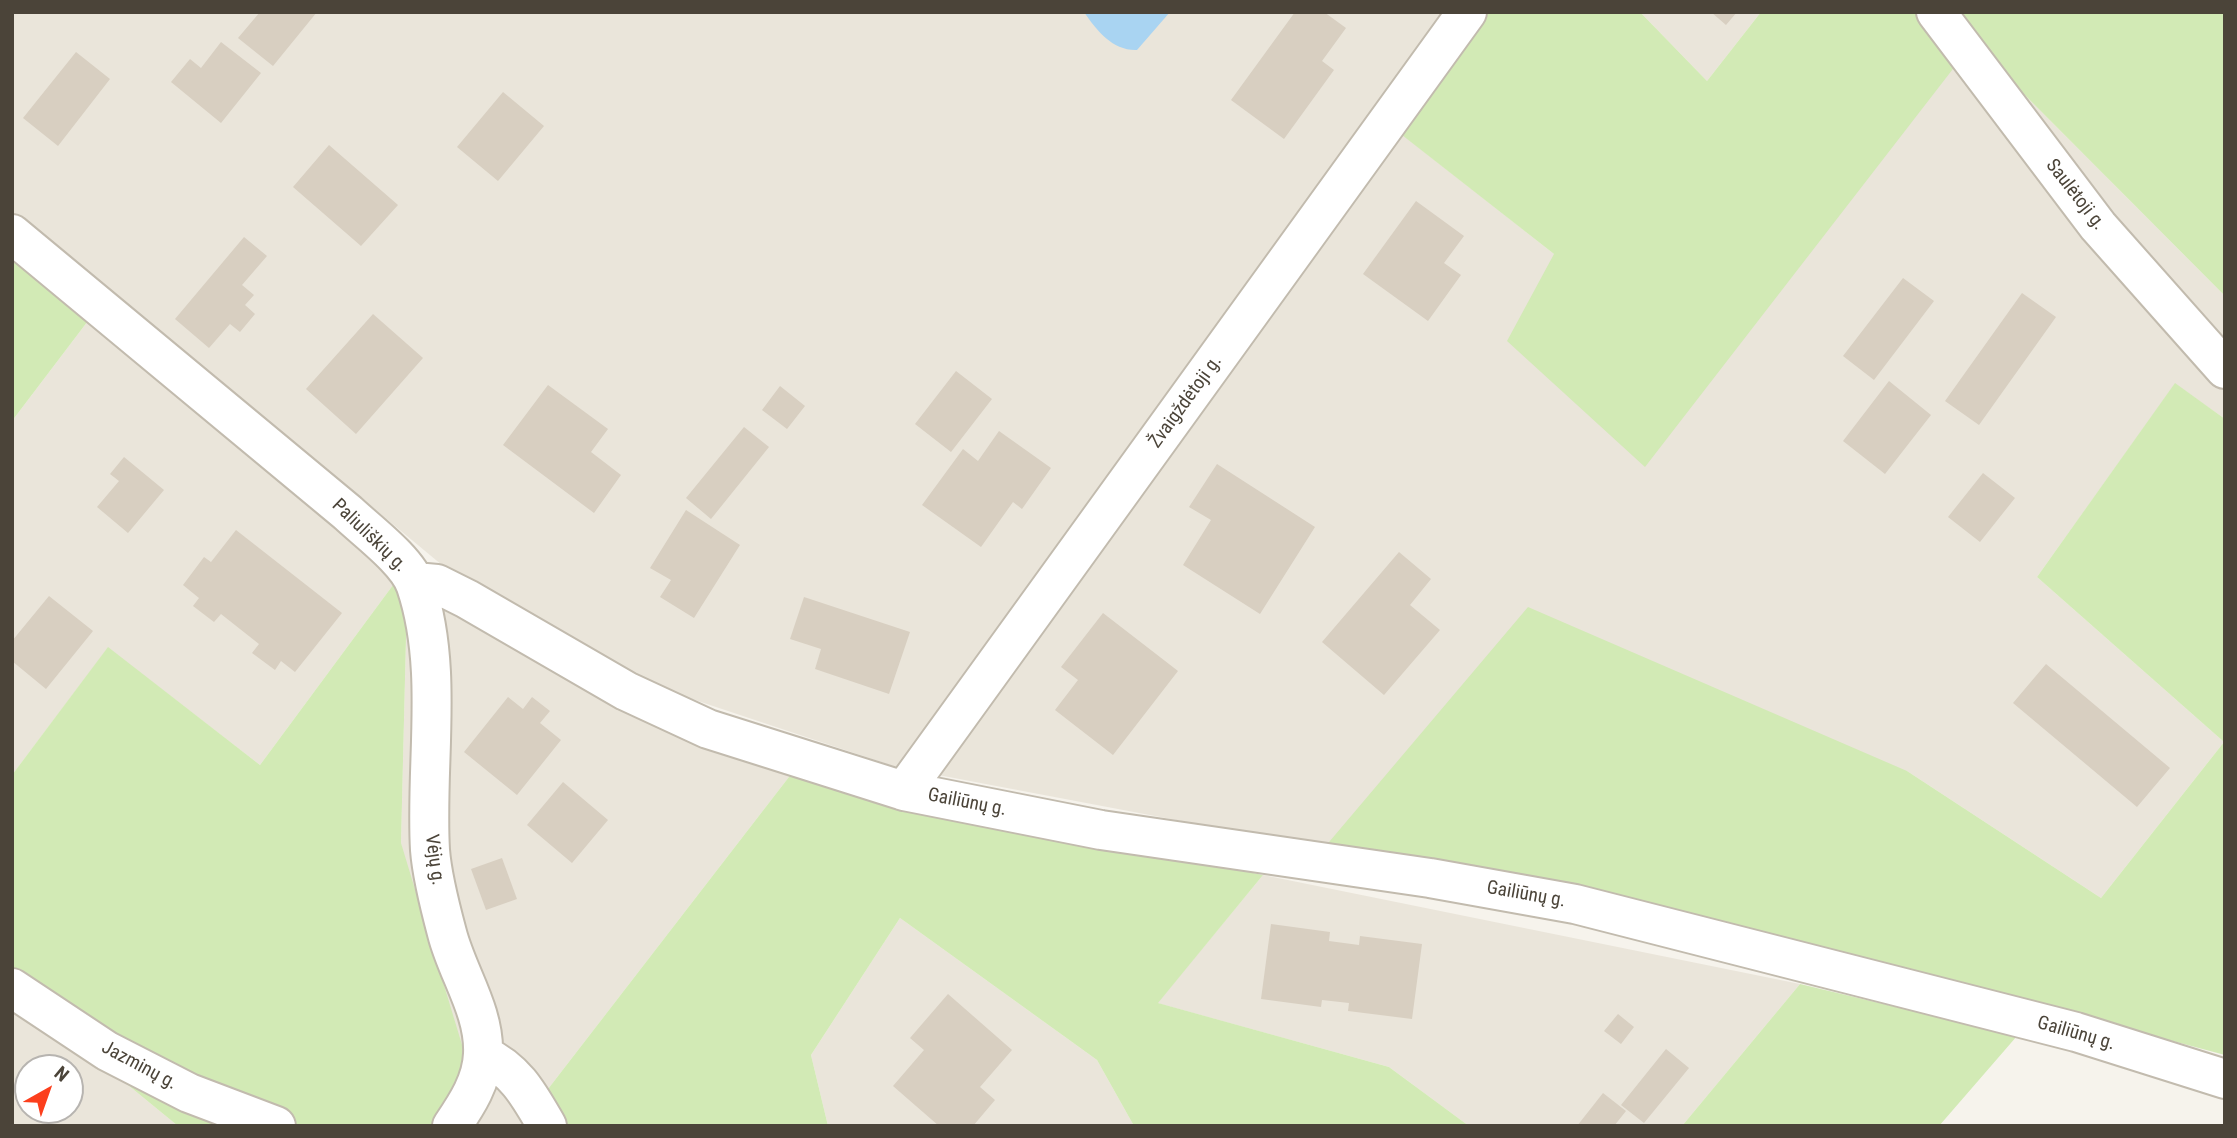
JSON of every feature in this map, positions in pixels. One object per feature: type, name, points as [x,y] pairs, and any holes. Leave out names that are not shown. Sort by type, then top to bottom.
[{"type":"street","name":"Žvaigždėtoji g.","points":[[904,790],[1467,12]]},
{"type":"street","name":"Saulėtoji g.","points":[[1936,12],[2098,226],[2225,369]]},
{"type":"street","name":"Paliuliškių g.","points":[[12,234],[348,513],[386,546],[415,582],[438,584],[467,598],[626,691],[708,729],[817,764]]},
{"type":"street","name":"Vėjų g.","points":[[415,582],[426,621],[430,674],[430,853],[447,935],[480,1019],[483,1055],[472,1097],[452,1126]]},
{"type":"street","name":"Gailiūnų g.","points":[[817,764],[904,790],[1101,830],[1430,878],[1575,904],[2076,1032],[2225,1079]]},
{"type":"street","name":"Jazminų g.","points":[[12,988],[107,1051],[189,1093],[276,1126]]},
{"type":"street","points":[[483,1055],[503,1064],[520,1080],[547,1126]]},
{"type":"shaded area","points":[[12,12],[1489,12],[1403,135],[1554,254],[1973,43],[2225,296],[2225,419],[2175,384],[2037,577],[2224,742],[2101,898],[1907,771],[1324,848],[896,767],[644,683],[460,580],[76,261],[12,213]]},
{"type":"shaded area","points":[[1640,12],[1761,12],[1707,81]]},
{"type":"shaded area","points":[[94,313],[396,581],[260,765],[108,648],[12,775],[12,421]]},
{"type":"shaded area","points":[[407,597],[483,626],[792,773],[548,1089],[564,1126],[438,1126],[401,843]]},
{"type":"shaded area","points":[[1263,875],[1800,984],[1682,1126],[1469,1126],[1389,1067],[1157,1003]]},
{"type":"shaded area","points":[[900,918],[1097,1060],[1134,1126],[828,1126],[811,1055]]},
{"type":"shaded area","points":[[12,990],[178,1126],[12,1126]]},
{"type":"green space","points":[[1489,12],[1640,12],[1707,81],[1761,12],[2225,12],[2225,296],[1973,43],[1645,467],[1507,341],[1554,254],[1402,135]]},
{"type":"green space","points":[[12,252],[94,313],[12,421]]},
{"type":"green space","points":[[2175,383],[2225,419],[2225,1055],[2113,1025],[1324,848],[1528,607],[1907,771],[2101,898],[2224,742],[2037,577]]},
{"type":"green space","points":[[396,581],[407,597],[401,843],[466,1058],[446,1116],[438,1126],[178,1126],[12,990],[12,775],[108,647],[260,765]]},
{"type":"green space","points":[[792,773],[894,801],[1263,875],[1158,1003],[1389,1067],[1469,1126],[1134,1126],[1097,1060],[900,918],[811,1055],[828,1126],[564,1126],[548,1089]]},
{"type":"green space","points":[[1800,984],[2017,1036],[1939,1126],[1682,1126]]},
{"type":"water","points":[[1084,12],[1170,12],[1137,50],[1120,47],[1106,38]]},
{"type":"building","points":[[260,12],[317,12],[273,66],[238,38]]},
{"type":"building","points":[[1295,12],[1324,12],[1346,28],[1322,61],[1334,70],[1284,139],[1231,100]]},
{"type":"building","points":[[1711,12],[1737,12],[1726,25]]},
{"type":"building","points":[[221,42],[261,73],[221,123],[171,82],[190,59],[201,68]]},
{"type":"building","points":[[76,52],[110,79],[58,146],[23,118]]},
{"type":"building","points":[[503,92],[544,126],[498,181],[457,147]]},
{"type":"building","points":[[329,145],[398,205],[361,246],[293,187]]},
{"type":"building","points":[[1416,201],[1464,236],[1444,263],[1461,275],[1428,321],[1363,274]]},
{"type":"building","points":[[244,237],[267,256],[242,285],[254,295],[245,305],[255,314],[240,332],[230,324],[209,348],[175,319]]},
{"type":"building","points":[[1903,278],[1934,301],[1874,380],[1843,356]]},
{"type":"building","points":[[2022,293],[2056,317],[1979,425],[1945,401]]},
{"type":"building","points":[[373,314],[423,358],[356,434],[306,389]]},
{"type":"building","points":[[956,371],[992,399],[951,452],[915,424]]},
{"type":"building","points":[[1889,381],[1931,415],[1885,474],[1843,441]]},
{"type":"building","points":[[548,385],[608,429],[591,452],[621,475],[594,513],[503,445]]},
{"type":"building","points":[[780,386],[805,406],[787,429],[762,410]]},
{"type":"building","points":[[744,427],[769,447],[711,519],[686,498]]},
{"type":"building","points":[[999,431],[1051,468],[1022,509],[1013,502],[981,547],[922,505],[963,449],[978,461]]},
{"type":"building","points":[[124,457],[164,490],[128,533],[97,507],[119,481],[110,474]]},
{"type":"building","points":[[1217,464],[1315,527],[1260,614],[1183,565],[1211,520],[1189,507]]},
{"type":"building","points":[[1983,473],[2015,498],[1980,542],[1948,517]]},
{"type":"building","points":[[686,510],[740,545],[694,618],[660,597],[671,580],[650,568]]},
{"type":"building","points":[[236,530],[342,613],[295,672],[281,661],[275,670],[252,653],[259,644],[221,614],[214,622],[193,606],[199,598],[183,585],[204,557],[211,562]]},
{"type":"building","points":[[1399,552],[1431,579],[1410,605],[1440,630],[1384,695],[1322,642]]},
{"type":"building","points":[[49,596],[93,631],[46,689],[12,661],[12,641]]},
{"type":"building","points":[[804,597],[910,632],[889,694],[815,669],[821,649],[790,639]]},
{"type":"building","points":[[1103,613],[1178,671],[1113,755],[1055,710],[1078,680],[1061,667]]},
{"type":"building","points":[[2046,664],[2170,768],[2137,807],[2013,703]]},
{"type":"building","points":[[508,697],[523,709],[532,697],[550,711],[540,723],[561,740],[517,795],[464,752]]},
{"type":"building","points":[[563,782],[608,820],[572,863],[527,825]]},
{"type":"building","points":[[502,858],[517,899],[486,910],[471,869]]},
{"type":"building","points":[[1271,924],[1330,932],[1329,941],[1359,945],[1360,936],[1422,944],[1412,1019],[1348,1011],[1349,1003],[1322,1000],[1321,1007],[1261,999]]},
{"type":"building","points":[[948,994],[1012,1050],[980,1087],[995,1100],[973,1126],[939,1126],[893,1086],[924,1050],[910,1038]]},
{"type":"building","points":[[1618,1014],[1634,1027],[1621,1044],[1604,1031]]},
{"type":"building","points":[[1666,1049],[1689,1068],[1644,1123],[1621,1105]]},
{"type":"building","points":[[1603,1093],[1626,1111],[1614,1126],[1577,1126]]}]
